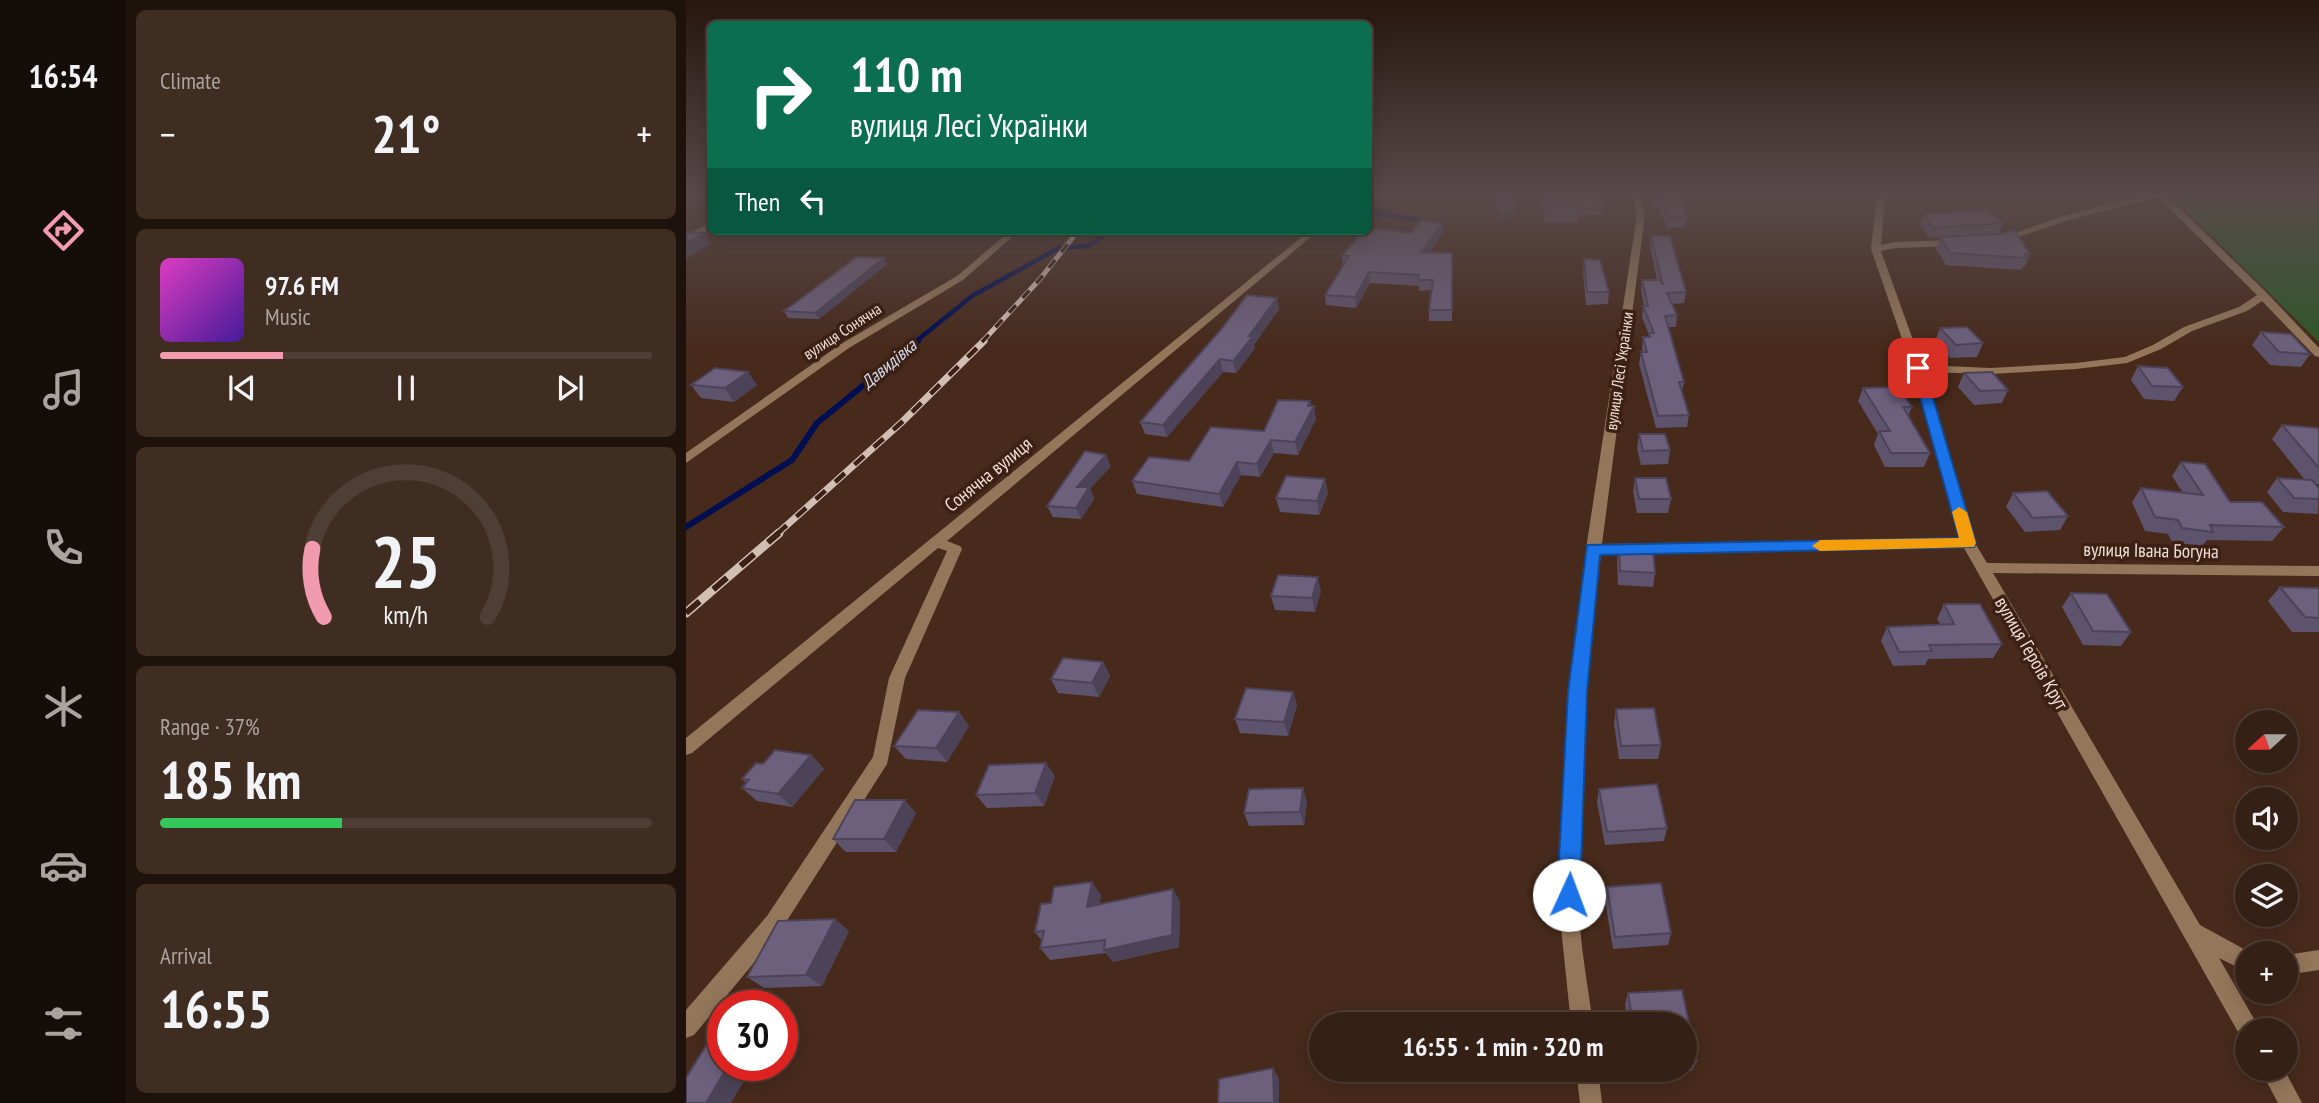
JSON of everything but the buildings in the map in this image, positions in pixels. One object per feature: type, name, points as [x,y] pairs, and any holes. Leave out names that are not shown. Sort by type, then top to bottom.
[{"type":"street","name":"вулиця Сонячна","points":[[686,459],[845,346],[960,278],[999,244]]},
{"type":"street","name":"Сонячна вулиця","points":[[686,748],[1298,244]]},
{"type":"street","name":"вулиця Лесі Українки","points":[[1581,1012],[1569,895],[1578,692],[1593,549],[1637,244]]},
{"type":"street","name":"вулиця Героїв Крут","points":[[1876,244],[1918,368],[1968,543],[2243,1018]]},
{"type":"street","points":[[1876,249],[1908,244]]},
{"type":"street","points":[[2211,244],[2319,354]]},
{"type":"street","points":[[1918,368],[1991,370],[2076,366],[2127,360],[2188,329],[2243,309],[2263,295]]},
{"type":"street","points":[[686,1027],[774,923],[881,759],[897,678],[954,549],[935,542]]},
{"type":"street","points":[[1593,549],[1968,543]]},
{"type":"street","name":"вулиця Івана Богуна","points":[[1983,568],[2319,571]]},
{"type":"street","points":[[2194,932],[2235,955]]},
{"type":"street","points":[[2298,963],[2319,960]]},
{"type":"street","points":[[2278,1081],[2291,1103]]},
{"type":"street","points":[[1589,1082],[1591,1103]]},
{"type":"green space","points":[[2220,244],[2319,244],[2319,342]]},
{"type":"waterway","name":"Давидівка","points":[[915,342],[972,296],[1059,248],[1090,244]]},
{"type":"waterway","name":"Давидівка","points":[[686,527],[792,460],[817,423],[918,341]]},
{"type":"railway","points":[[982,342],[1040,279],[1067,244]]},
{"type":"railway","points":[[777,534],[902,422],[984,341]]},
{"type":"railway","points":[[686,613],[779,533]]},
{"type":"slow traffic","points":[[1820,546],[1968,543],[1959,512]]},
{"type":"route","points":[[1569,895],[1578,692],[1593,549],[1968,543],[1918,368]]}]
